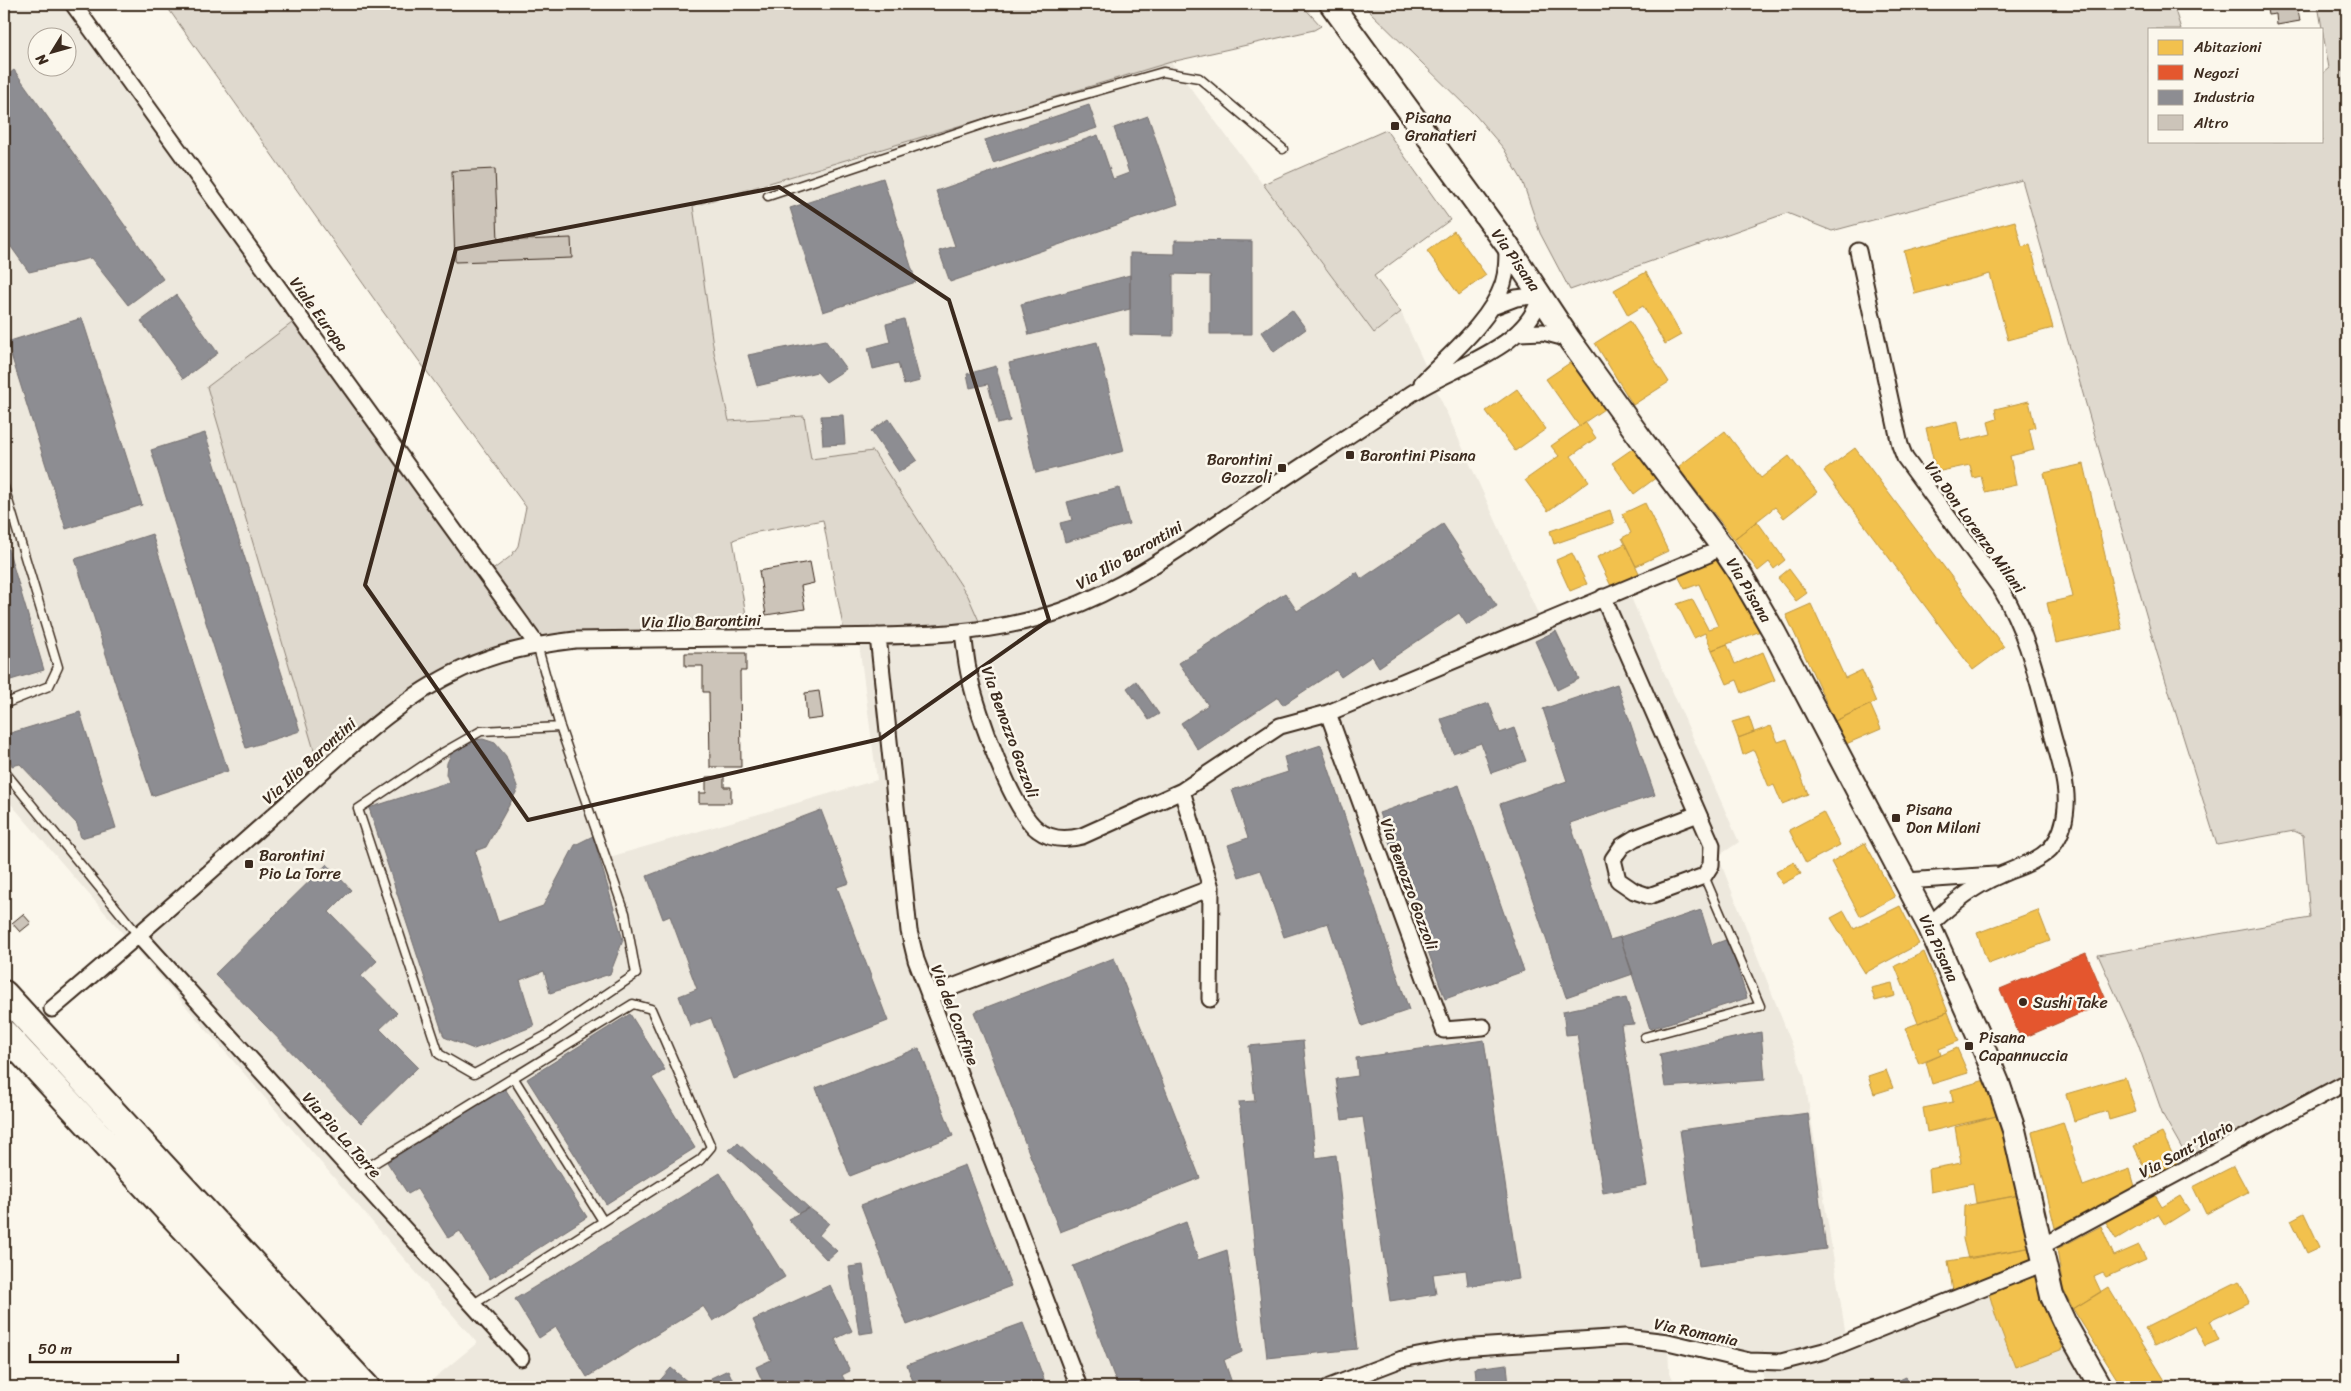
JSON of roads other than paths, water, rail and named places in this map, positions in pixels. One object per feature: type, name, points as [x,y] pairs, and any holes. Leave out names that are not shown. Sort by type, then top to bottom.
[{"type":"highway","points":[[4,994],[366,1387]]},
{"type":"highway","points":[[4,1033],[332,1387]]},
{"type":"main road","name":"Via Pisana","points":[[1331,4],[1507,245],[1569,339],[1741,574],[1929,926],[1998,1083],[2014,1130],[2052,1296],[2065,1324],[2101,1387]]},
{"type":"street","name":"Viale Europa","points":[[73,4],[537,645]]},
{"type":"street","name":"Via Ilio Barontini","points":[[1412,393],[1460,344],[1492,307],[1505,274],[1507,245]]},
{"type":"street","name":"Via Don Lorenzo Milani","points":[[1858,251],[1900,445],[1905,458],[2001,589],[2013,611],[2034,667],[2058,754],[2066,800],[2066,814],[2060,835],[2049,850],[2033,862],[1999,875],[1952,904],[1929,926]]},
{"type":"street","name":"Via Ilio Barontini","points":[[52,1009],[395,710],[461,669],[496,654],[537,645],[575,640],[878,636],[964,632],[1014,624],[1060,611],[1107,591],[1184,545],[1412,393],[1519,334],[1536,310],[1541,295],[1516,298],[1492,307]]},
{"type":"street","name":"Via Ilio Barontini","points":[[1519,334],[1543,332],[1569,339]]},
{"type":"street","name":"Via Benozzo Gozzoli","points":[[964,632],[970,680],[995,751],[1021,812],[1037,830],[1056,838],[1074,838],[1182,791],[1280,726],[1328,713],[1709,554]]},
{"type":"street","points":[[1603,597],[1712,845],[1711,865],[1704,876],[1649,896],[1634,891],[1618,880],[1613,859],[1622,846],[1635,838],[1698,814]]},
{"type":"street","name":"Via del Confine","points":[[878,636],[909,931],[916,960],[1079,1387]]},
{"type":"street","name":"Via Benozzo Gozzoli","points":[[1328,713],[1444,1030],[1483,1026]]},
{"type":"street","points":[[1182,791],[1211,888],[1210,999]]},
{"type":"street","name":"Via Don Lorenzo Milani","points":[[1906,881],[1999,875]]},
{"type":"street","points":[[929,996],[1211,888]]},
{"type":"street","name":"Via Pio La Torre","points":[[138,936],[521,1358]]},
{"type":"street","name":"Via Sant'Ilario","points":[[2043,1254],[2347,1082]]},
{"type":"street","name":"Via Romania","points":[[1329,1387],[1402,1359],[1460,1348],[1625,1337],[1668,1342],[1749,1361],[1781,1362],[1824,1351],[2043,1254]]},
{"type":"lane","points":[[768,196],[995,120],[1163,72],[1199,78],[1283,149]]},
{"type":"lane","points":[[4,487],[58,668],[50,686],[4,704]]},
{"type":"lane","points":[[537,645],[560,727],[625,913],[636,974],[545,1036],[474,1074],[439,1054],[358,809],[439,755],[481,731],[560,727]]},
{"type":"lane","points":[[4,771],[138,936]]},
{"type":"lane","points":[[1645,1037],[1760,1006],[1704,876]]},
{"type":"lane","points":[[355,1175],[633,1004],[651,1008],[711,1147],[700,1160],[472,1305]]},
{"type":"lane","points":[[513,1077],[603,1221]]},
{"type":"place","name":"Pisana Granatieri","points":[[1395,126]]},
{"type":"place","name":"Barontini Pisana","points":[[1350,455]]},
{"type":"place","name":"Barontini Gozzoli","points":[[1282,468]]},
{"type":"place","name":"Pisana Don Milani","points":[[1896,818]]},
{"type":"place","name":"Barontini Pio La Torre","points":[[249,864]]},
{"type":"place","name":"Sushi Take","points":[[2023,1002]]},
{"type":"place","name":"Pisana Capannuccia","points":[[1969,1046]]}]
